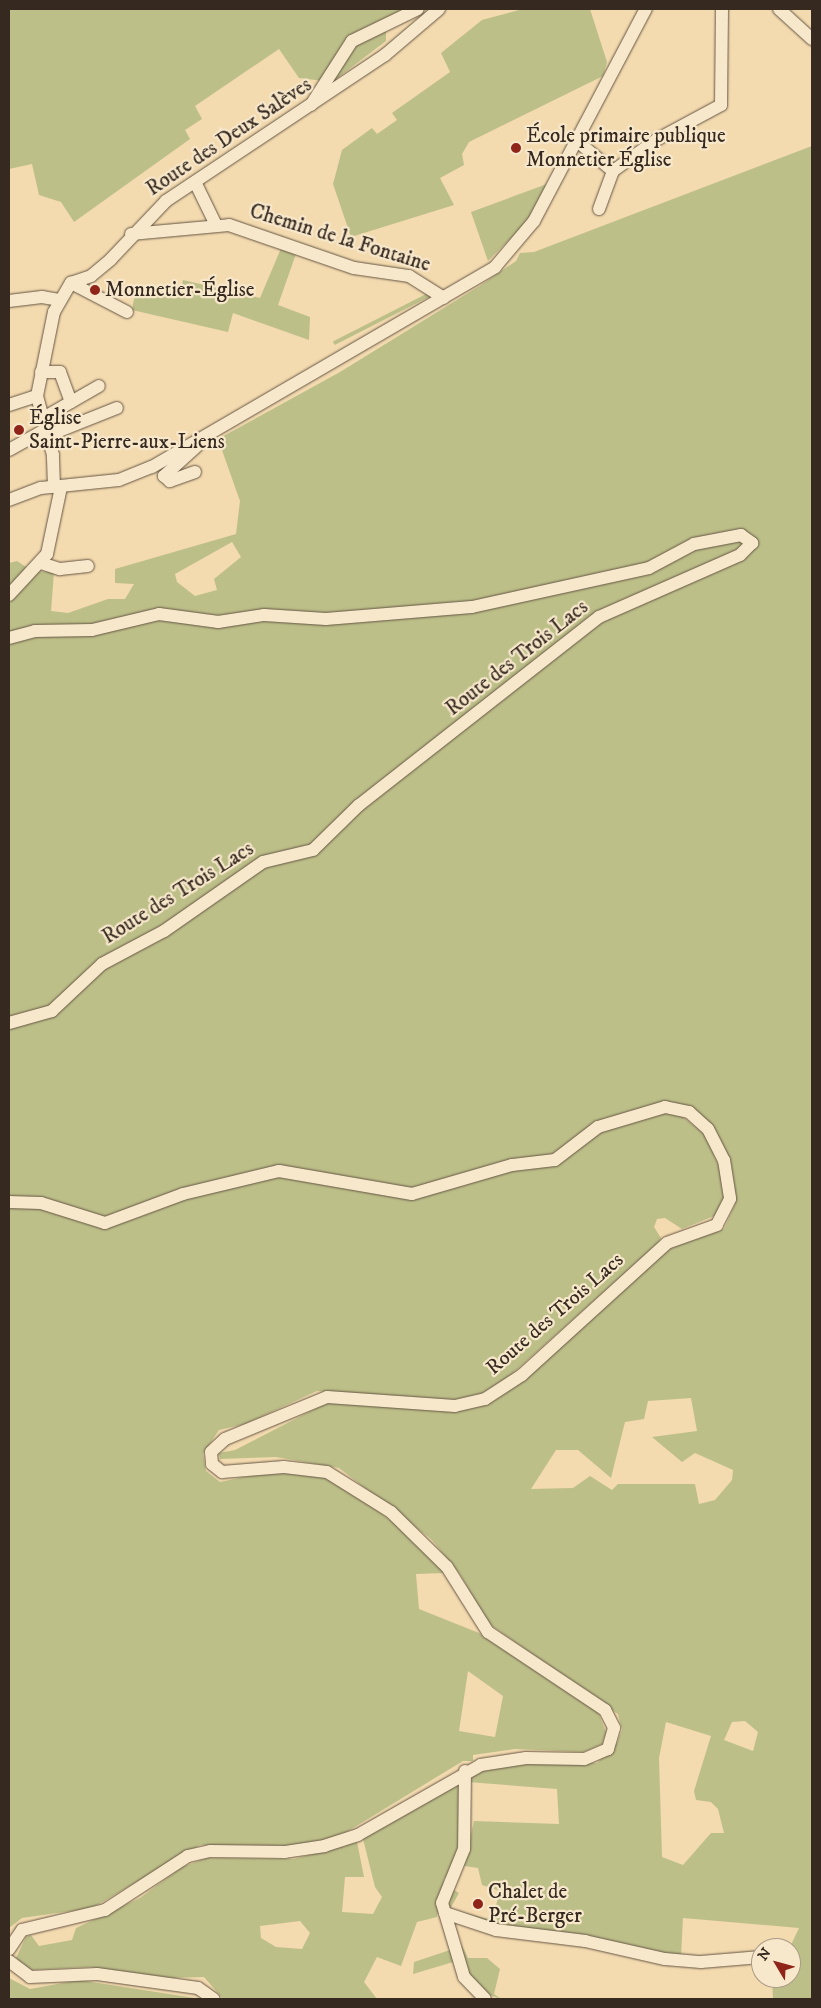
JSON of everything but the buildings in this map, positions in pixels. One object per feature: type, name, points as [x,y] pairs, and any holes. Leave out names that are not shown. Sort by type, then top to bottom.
[{"type":"street","points":[[311,105],[352,42],[418,9]]},
{"type":"street","name":"Route des Deux Salèves","points":[[37,396],[58,300],[71,283],[91,276],[166,201],[385,55],[440,9]]},
{"type":"street","points":[[9,500],[24,492],[119,480],[199,442],[479,278],[529,230],[646,9]]},
{"type":"street","points":[[599,209],[613,172],[656,140],[720,105],[722,9]]},
{"type":"street","points":[[779,9],[812,39]]},
{"type":"street","points":[[577,142],[613,172]]},
{"type":"street","points":[[195,182],[216,224]]},
{"type":"street","name":"Chemin de la Fontaine","points":[[131,234],[229,224],[354,268],[409,276],[444,298]]},
{"type":"street","points":[[71,283],[127,312]]},
{"type":"street","points":[[9,301],[42,296],[58,300]]},
{"type":"street","points":[[41,372],[60,372],[71,402]]},
{"type":"street","points":[[9,450],[47,426],[71,402],[99,386]]},
{"type":"street","points":[[9,403],[37,396],[47,426],[57,487],[52,537],[41,563],[9,595]]},
{"type":"street","points":[[47,426],[117,408]]},
{"type":"street","points":[[195,472],[170,481],[164,476],[194,453],[199,442]]},
{"type":"street","name":"Route des Trois Lacs","points":[[9,638],[35,631],[92,630],[159,614],[218,622],[264,615],[326,619],[472,607],[649,568],[694,544],[741,535],[752,543],[740,555],[599,617],[359,806],[313,850],[263,862],[164,931],[102,964],[52,1011],[9,1024]]},
{"type":"street","points":[[41,563],[60,569],[88,566]]},
{"type":"street","name":"Route des Trois Lacs","points":[[9,1202],[41,1202],[105,1223],[183,1194],[279,1171],[412,1194],[512,1165],[555,1160],[585,1134],[650,1110],[689,1112],[708,1129],[724,1160],[730,1199],[726,1215],[711,1228],[667,1243],[522,1374],[485,1400],[455,1406],[337,1396],[317,1399],[225,1439],[214,1447],[210,1458],[222,1472],[301,1467],[327,1472],[354,1487],[397,1517],[439,1556],[488,1632],[598,1704],[613,1723],[612,1741],[596,1756],[507,1760],[465,1771],[344,1841],[303,1851],[199,1853],[176,1863],[105,1910],[70,1922],[26,1928],[9,1949]]},
{"type":"street","points":[[465,1771],[464,1849],[443,1899],[445,1914],[464,1977],[485,1999]]},
{"type":"street","points":[[445,1914],[496,1930],[585,1941],[665,1959],[701,1962],[751,1958]]},
{"type":"street","points":[[9,1961],[17,1971],[30,1977],[97,1974],[198,1988],[214,1999]]},
{"type":"green space","points":[[9,9],[409,9],[386,20],[386,41],[332,82],[299,78],[279,49],[195,106],[202,119],[185,130],[190,139],[74,222],[61,202],[39,195],[32,164],[9,169]]},
{"type":"green space","points":[[523,9],[590,9],[607,62],[603,76],[469,142],[462,154],[464,165],[440,178],[454,205],[351,237],[333,184],[342,150],[372,128],[377,134],[397,120],[392,113],[450,72],[441,53],[482,20]]},
{"type":"green space","points":[[812,146],[812,1999],[773,1999],[772,1988],[801,1988],[801,1938],[794,1938],[799,1928],[683,1918],[681,1957],[622,1943],[500,1927],[448,1910],[452,1889],[459,1893],[450,1909],[492,1920],[500,1891],[482,1885],[478,1868],[464,1866],[474,1821],[559,1824],[557,1789],[468,1782],[468,1774],[528,1763],[597,1763],[617,1743],[622,1730],[618,1714],[488,1623],[460,1574],[431,1539],[339,1468],[276,1457],[220,1459],[219,1453],[235,1450],[328,1402],[456,1412],[486,1405],[539,1366],[670,1248],[724,1229],[735,1204],[730,1163],[711,1124],[686,1106],[679,1114],[705,1134],[720,1169],[725,1196],[719,1214],[682,1229],[665,1218],[657,1219],[654,1227],[661,1238],[658,1243],[503,1382],[483,1394],[455,1401],[317,1391],[245,1424],[219,1430],[203,1454],[206,1471],[220,1482],[273,1471],[302,1471],[328,1479],[362,1499],[407,1533],[444,1573],[416,1574],[419,1609],[479,1633],[598,1712],[606,1732],[602,1744],[583,1752],[515,1749],[473,1755],[473,1761],[463,1761],[340,1836],[298,1846],[200,1845],[92,1908],[22,1918],[9,1928],[9,563],[17,561],[32,571],[54,572],[51,611],[68,613],[108,599],[125,599],[134,584],[115,583],[115,569],[236,534],[240,501],[218,439],[340,372],[481,285],[516,261],[520,253],[534,252]],"holes":[[[232,542],[241,557],[214,579],[217,590],[195,596],[177,582],[175,574]],[[691,1398],[697,1431],[652,1437],[682,1462],[695,1453],[733,1470],[732,1480],[715,1500],[699,1504],[695,1484],[618,1484],[612,1490],[590,1476],[573,1488],[531,1489],[556,1450],[578,1450],[611,1478],[625,1422],[644,1419],[648,1401]],[[468,1671],[503,1696],[495,1737],[459,1731]],[[745,1721],[758,1732],[753,1751],[724,1740],[732,1722]],[[666,1722],[711,1736],[694,1791],[696,1800],[711,1802],[718,1809],[724,1833],[711,1833],[683,1865],[662,1857],[659,1758]]]},
{"type":"green space","points":[[547,184],[525,224],[488,261],[471,212]]},
{"type":"green space","points":[[282,246],[297,251],[278,305],[310,317],[309,340],[233,313],[228,332],[132,310],[136,288],[180,293],[183,280],[260,298]]},
{"type":"green space","points":[[430,292],[432,296],[335,345],[333,341]]},
{"type":"green space","points":[[461,1779],[463,1820],[455,1864],[444,1879],[437,1917],[417,1922],[401,1966],[377,1957],[364,1982],[377,1999],[223,1999],[204,1977],[168,1978],[90,1967],[29,1970],[16,1958],[26,1937],[31,1935],[39,1946],[72,1940],[76,1928],[140,1898],[182,1867],[207,1858],[294,1859],[357,1842],[364,1877],[345,1877],[342,1912],[373,1914],[382,1897],[375,1887],[363,1839]],"holes":[[[300,1921],[310,1933],[302,1949],[276,1947],[261,1938],[260,1926]]]},
{"type":"green space","points":[[462,1946],[468,1958],[487,1958],[500,1969],[494,1994],[501,1999],[478,1991],[460,1960],[413,1974],[414,1962]]},
{"type":"green space","points":[[9,1978],[30,1989],[79,1980],[201,1999],[9,1999]]},
{"type":"place","name":"École primaire publique Monnetier Église","points":[[516,148]]},
{"type":"place","name":"Monnetier-Église","points":[[95,290]]},
{"type":"place","name":"Église Saint-Pierre-aux-Liens","points":[[19,430]]},
{"type":"place","name":"Chalet de Pré-Berger","points":[[478,1904]]}]
